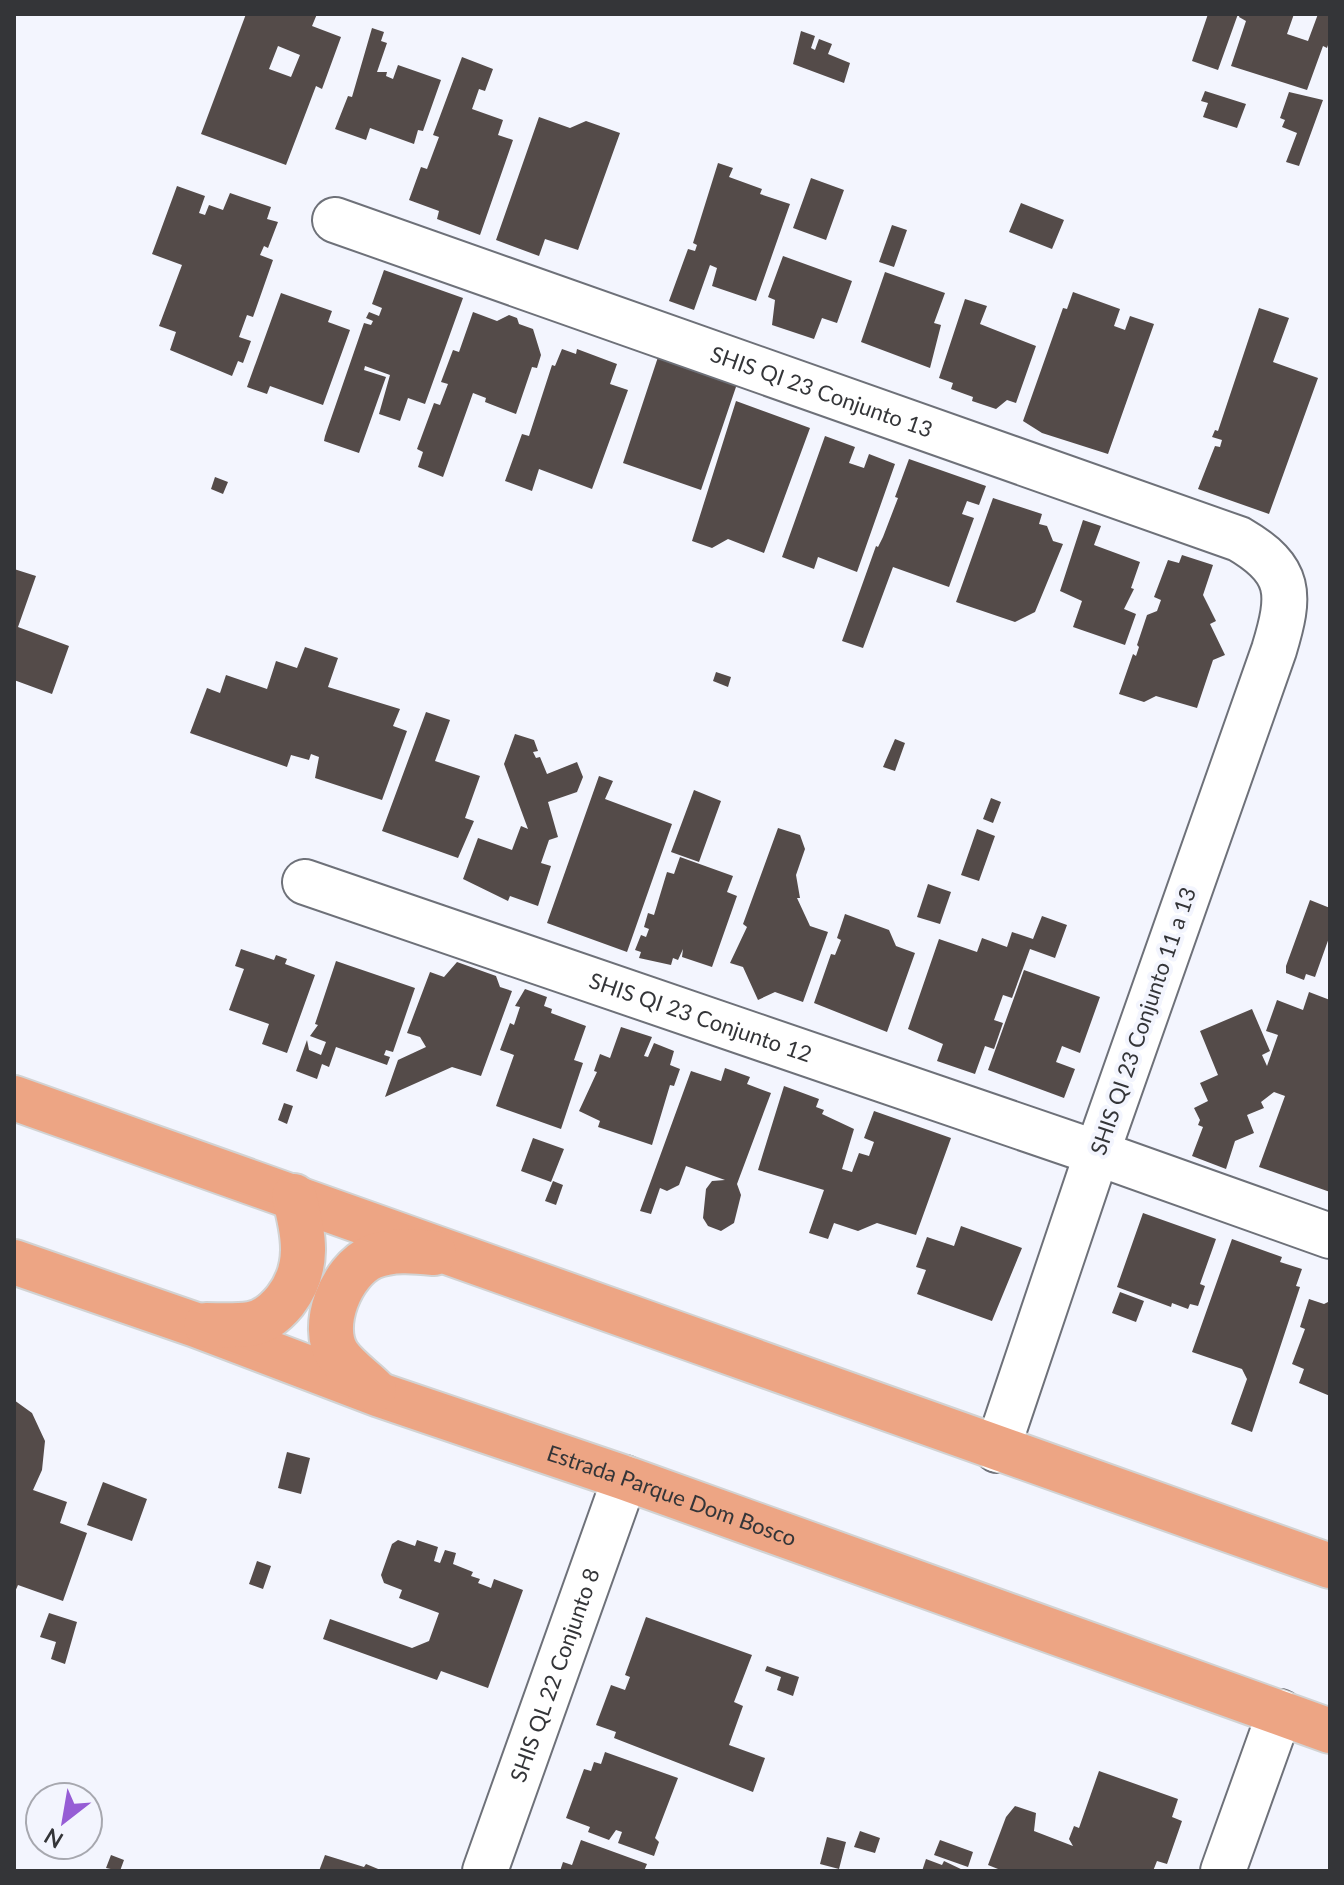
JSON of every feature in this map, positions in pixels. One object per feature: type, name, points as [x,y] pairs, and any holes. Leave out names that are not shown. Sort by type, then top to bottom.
[{"type":"main road","points":[[14,1098],[465,1255],[997,1450],[1330,1566]]},
{"type":"main road","points":[[196,1325],[252,1324],[275,1313],[295,1287],[304,1260],[304,1235],[294,1196]]},
{"type":"main road","points":[[380,1395],[338,1355],[330,1333],[336,1301],[351,1274],[369,1258],[392,1251],[465,1255]]},
{"type":"main road","name":"Estrada Parque Dom Bosco","points":[[14,1262],[196,1325],[380,1395],[625,1478],[1330,1731]]},
{"type":"street","name":"SHIS QI 23 Conjunto 13","points":[[335,220],[1239,539],[1267,555],[1279,573],[1283,592]]},
{"type":"street","name":"SHIS QI 23 Conjunto 11 a 13","points":[[997,1450],[1097,1153],[1274,650],[1284,609],[1283,592]]},
{"type":"street","name":"SHIS QI 23 Conjunto 12","points":[[305,882],[1330,1236]]},
{"type":"street","name":"SHIS QL 22 Conjunto 8","points":[[485,1871],[625,1478]]},
{"type":"street","points":[[1223,1871],[1280,1712]]},
{"type":"building","points":[[246,14],[317,14],[312,26],[341,37],[322,89],[316,86],[286,165],[201,134]],"holes":[[[278,46],[300,55],[291,77],[269,69]]]},
{"type":"building","points":[[1208,14],[1238,14],[1218,70],[1192,61]]},
{"type":"building","points":[[1240,14],[1294,14],[1287,34],[1308,41],[1318,14],[1330,14],[1330,39],[1327,48],[1323,46],[1307,90],[1231,66],[1246,21],[1239,17]]},
{"type":"building","points":[[372,28],[384,32],[381,41],[387,43],[377,72],[387,72],[386,76],[393,79],[398,65],[441,80],[423,131],[418,130],[414,144],[370,128],[366,140],[335,129],[348,96],[352,97]]},
{"type":"building","points":[[801,31],[815,36],[811,48],[815,50],[819,39],[832,44],[828,54],[850,63],[844,83],[793,64]]},
{"type":"building","points":[[462,57],[493,69],[485,91],[479,89],[472,109],[503,120],[498,135],[513,140],[480,235],[437,219],[439,211],[409,200],[421,167],[427,169],[439,137],[433,135]]},
{"type":"building","points":[[1205,91],[1246,104],[1237,128],[1203,117],[1208,103],[1201,101]]},
{"type":"building","points":[[1289,92],[1323,100],[1299,166],[1286,162],[1297,133],[1282,127],[1285,120],[1280,118]]},
{"type":"building","points":[[539,117],[570,128],[586,121],[620,133],[578,250],[545,239],[539,256],[496,240]]},
{"type":"building","points":[[718,163],[733,168],[729,177],[762,189],[760,194],[790,204],[756,301],[712,286],[717,268],[710,265],[694,310],[669,301],[688,249],[695,251],[697,245],[693,243]]},
{"type":"building","points":[[811,178],[844,190],[826,240],[793,228]]},
{"type":"building","points":[[177,186],[205,196],[199,213],[205,215],[209,205],[223,210],[230,193],[271,207],[267,219],[278,222],[268,248],[264,246],[260,255],[273,260],[253,317],[247,315],[239,337],[251,341],[243,363],[238,361],[232,376],[170,350],[176,332],[159,326],[182,265],[152,254]]},
{"type":"building","points":[[1021,203],[1064,220],[1052,249],[1009,232]]},
{"type":"building","points":[[892,225],[907,230],[894,267],[879,262]]},
{"type":"building","points":[[783,256],[852,281],[837,323],[822,318],[814,339],[772,325],[775,300],[768,297]]},
{"type":"building","points":[[384,270],[463,298],[425,404],[408,398],[400,421],[379,414],[390,375],[365,366],[364,370],[386,377],[359,453],[324,441],[364,323],[371,325],[373,321],[366,318],[369,312],[379,316],[382,308],[372,304]]},
{"type":"building","points":[[885,272],[945,293],[934,323],[941,325],[930,368],[861,342]]},
{"type":"building","points":[[1073,292],[1120,309],[1114,326],[1125,330],[1130,316],[1154,324],[1108,454],[1042,433],[1023,421],[1063,308],[1067,309]]},
{"type":"building","points":[[281,293],[332,311],[328,322],[350,330],[323,405],[270,386],[267,394],[247,387]]},
{"type":"building","points":[[965,299],[987,306],[980,324],[1036,346],[1016,403],[1007,400],[996,409],[972,401],[973,397],[951,389],[953,383],[939,378]]},
{"type":"building","points":[[1259,308],[1289,318],[1273,362],[1318,378],[1269,514],[1198,489],[1215,446],[1220,447],[1222,440],[1212,437],[1215,430],[1218,431]]},
{"type":"building","points":[[473,312],[497,321],[509,315],[517,318],[519,324],[533,329],[541,355],[537,368],[532,367],[516,414],[485,402],[486,398],[473,393],[443,477],[418,467],[423,452],[417,449],[434,403],[440,405],[448,384],[441,382],[453,350],[459,352]]},
{"type":"building","points":[[562,349],[576,354],[577,349],[617,364],[610,384],[628,390],[592,489],[539,469],[532,491],[505,481],[522,434],[529,436],[552,365],[555,366]]},
{"type":"building","points":[[659,354],[738,381],[701,490],[623,463]]},
{"type":"building","points":[[736,401],[810,428],[764,553],[728,539],[712,548],[692,541]]},
{"type":"building","points":[[825,436],[855,447],[849,463],[864,468],[869,454],[895,464],[857,572],[818,557],[814,569],[782,557]]},
{"type":"building","points":[[909,459],[986,486],[979,505],[967,501],[962,514],[974,518],[949,587],[893,567],[863,648],[842,641],[876,546],[883,537],[898,498],[895,497]]},
{"type":"building","points":[[215,477],[228,482],[223,494],[211,489]]},
{"type":"building","points":[[993,498],[1042,514],[1039,524],[1047,526],[1053,541],[1063,544],[1035,612],[1015,622],[956,602]]},
{"type":"building","points":[[1083,520],[1101,526],[1094,545],[1140,562],[1131,588],[1134,589],[1124,609],[1136,614],[1125,645],[1073,627],[1082,601],[1060,591]]},
{"type":"building","points":[[1182,555],[1213,565],[1203,595],[1216,621],[1210,624],[1225,655],[1213,660],[1197,708],[1156,696],[1144,702],[1119,694],[1133,654],[1136,656],[1147,615],[1157,611],[1161,600],[1154,597],[1168,560],[1179,563]]},
{"type":"building","points":[[14,569],[36,576],[18,627],[69,646],[52,694],[14,680]]},
{"type":"building","points":[[305,647],[338,658],[328,687],[400,709],[393,726],[407,731],[382,800],[315,778],[319,757],[311,754],[309,760],[291,755],[287,767],[190,733],[207,688],[220,693],[226,675],[267,689],[276,661],[297,668]]},
{"type":"building","points":[[716,672],[731,677],[728,687],[713,681]]},
{"type":"building","points":[[426,712],[450,720],[435,761],[480,776],[465,818],[474,821],[458,858],[382,831]]},
{"type":"building","points":[[515,734],[534,740],[538,751],[533,752],[536,758],[540,757],[547,774],[577,762],[583,777],[577,792],[548,802],[558,837],[549,840],[541,863],[551,866],[538,906],[510,896],[508,901],[463,879],[478,838],[512,850],[521,826],[528,829],[504,764]]},
{"type":"building","points":[[895,739],[905,743],[895,771],[883,767]]},
{"type":"building","points":[[599,776],[613,781],[605,799],[672,824],[627,952],[547,923]]},
{"type":"building","points":[[694,790],[721,801],[699,862],[671,852]]},
{"type":"building","points":[[991,798],[1001,802],[993,823],[983,819]]},
{"type":"building","points":[[778,828],[800,835],[805,849],[796,875],[800,898],[797,898],[810,926],[828,932],[803,1002],[775,992],[758,1000],[743,967],[730,963],[747,927],[743,924]]},
{"type":"building","points":[[977,829],[995,836],[979,881],[961,875]]},
{"type":"building","points":[[680,857],[733,876],[727,892],[737,896],[712,967],[682,957],[683,949],[678,960],[673,958],[671,965],[639,958],[641,952],[635,950],[641,935],[646,937],[649,929],[644,927],[648,913],[654,915],[667,872],[674,874]]},
{"type":"building","points":[[928,884],[951,892],[940,924],[917,917]]},
{"type":"building","points":[[1310,900],[1330,908],[1330,935],[1315,977],[1306,974],[1304,980],[1286,973],[1286,966]]},
{"type":"building","points":[[845,914],[889,930],[896,946],[915,953],[887,1032],[814,1003],[831,954],[835,955],[841,940],[837,938]]},
{"type":"building","points":[[1042,916],[1067,925],[1055,958],[1030,949],[1012,998],[1003,995],[994,1020],[1003,1023],[994,1049],[985,1046],[975,1074],[937,1061],[943,1044],[908,1029],[939,939],[977,952],[982,938],[1007,947],[1012,932],[1033,939]]},
{"type":"building","points":[[241,949],[274,960],[276,955],[287,959],[285,964],[315,975],[287,1053],[262,1044],[269,1024],[229,1010],[244,969],[235,966]]},
{"type":"building","points":[[336,961],[415,988],[393,1052],[386,1050],[384,1055],[390,1057],[387,1065],[336,1047],[329,1067],[322,1064],[317,1079],[296,1071],[307,1040],[309,1050],[321,1055],[326,1042],[310,1036],[318,1025],[315,1024]]},
{"type":"building","points":[[457,962],[496,976],[500,987],[512,991],[481,1076],[452,1067],[385,1097],[398,1060],[426,1047],[420,1037],[407,1033],[430,972],[444,977]]},
{"type":"building","points":[[1024,970],[1100,997],[1080,1053],[1062,1046],[1056,1062],[1075,1069],[1064,1098],[988,1070]]},
{"type":"building","points":[[525,989],[547,997],[544,1006],[552,1009],[551,1013],[586,1026],[574,1060],[583,1063],[561,1129],[496,1106],[514,1055],[500,1050],[510,1023],[514,1025],[520,1007],[515,1006]]},
{"type":"building","points":[[1309,992],[1330,1000],[1330,1192],[1259,1167],[1285,1096],[1274,1092],[1261,1102],[1264,1108],[1247,1115],[1254,1133],[1235,1141],[1226,1169],[1192,1156],[1203,1127],[1198,1125],[1200,1120],[1194,1108],[1208,1101],[1200,1083],[1218,1075],[1200,1031],[1252,1009],[1270,1051],[1262,1055],[1267,1066],[1278,1035],[1266,1031],[1277,1000],[1303,1010]]},
{"type":"building","points":[[621,1027],[652,1037],[644,1056],[648,1057],[654,1043],[674,1051],[670,1065],[680,1069],[674,1086],[670,1085],[652,1145],[598,1127],[600,1121],[579,1111],[597,1072],[594,1071],[600,1054],[610,1058]]},
{"type":"building","points":[[725,1068],[750,1077],[747,1084],[771,1093],[737,1184],[741,1195],[734,1223],[721,1231],[708,1226],[703,1218],[706,1189],[712,1181],[725,1180],[686,1166],[679,1185],[667,1191],[660,1188],[651,1214],[640,1211],[691,1071],[721,1081]]},
{"type":"building","points":[[784,1086],[819,1099],[816,1107],[824,1110],[822,1114],[854,1129],[842,1169],[852,1172],[859,1153],[869,1156],[874,1142],[864,1138],[874,1111],[951,1138],[916,1235],[877,1223],[858,1231],[834,1223],[828,1239],[809,1233],[824,1190],[758,1170]]},
{"type":"building","points":[[284,1103],[293,1106],[287,1124],[278,1120]]},
{"type":"building","points":[[533,1138],[564,1149],[551,1182],[521,1171]]},
{"type":"building","points":[[553,1181],[563,1185],[556,1205],[545,1201]]},
{"type":"building","points":[[1143,1213],[1216,1239],[1200,1284],[1205,1286],[1198,1306],[1190,1304],[1188,1309],[1172,1303],[1171,1307],[1117,1287]]},
{"type":"building","points":[[961,1226],[1022,1248],[992,1321],[917,1294],[926,1270],[916,1267],[927,1237],[954,1246]]},
{"type":"building","points":[[1232,1239],[1282,1257],[1280,1262],[1302,1269],[1296,1286],[1300,1287],[1252,1432],[1231,1424],[1247,1379],[1242,1369],[1192,1352]]},
{"type":"building","points":[[1120,1292],[1144,1301],[1136,1322],[1112,1313]]},
{"type":"building","points":[[1309,1299],[1324,1304],[1330,1301],[1330,1396],[1299,1383],[1304,1369],[1292,1364],[1305,1329],[1300,1327]]},
{"type":"building","points":[[14,1400],[32,1413],[45,1441],[42,1470],[33,1490],[67,1502],[60,1523],[87,1533],[63,1601],[18,1585],[14,1594]]},
{"type":"building","points":[[287,1452],[310,1458],[301,1494],[278,1488]]},
{"type":"building","points":[[103,1482],[147,1499],[132,1541],[87,1525]]},
{"type":"building","points":[[398,1540],[415,1546],[417,1540],[438,1547],[434,1561],[440,1563],[445,1550],[456,1553],[453,1564],[473,1572],[471,1576],[480,1579],[478,1583],[491,1588],[494,1579],[523,1590],[488,1688],[441,1671],[437,1680],[323,1639],[330,1619],[412,1648],[429,1641],[439,1613],[399,1598],[402,1590],[384,1583],[381,1575],[392,1544]]},
{"type":"building","points":[[257,1561],[271,1566],[263,1589],[249,1584]]},
{"type":"building","points":[[49,1613],[77,1622],[65,1664],[51,1659],[56,1642],[40,1637]]},
{"type":"building","points":[[646,1617],[752,1655],[734,1702],[743,1706],[729,1745],[765,1758],[753,1792],[614,1738],[616,1732],[596,1725],[611,1685],[625,1690],[630,1677],[625,1675]]},
{"type":"building","points":[[767,1666],[799,1677],[793,1696],[777,1690],[781,1677],[765,1671]]},
{"type":"building","points":[[605,1752],[678,1778],[655,1838],[659,1842],[654,1856],[618,1843],[622,1832],[616,1830],[609,1840],[588,1832],[590,1827],[566,1818],[584,1769],[591,1771],[594,1762],[601,1764]]},
{"type":"building","points":[[1099,1771],[1178,1799],[1172,1817],[1182,1821],[1167,1864],[1157,1861],[1153,1871],[1003,1871],[988,1865],[1006,1817],[1015,1806],[1036,1813],[1034,1831],[1073,1846],[1069,1839],[1074,1826],[1079,1828]]},
{"type":"building","points":[[860,1831],[880,1838],[875,1853],[854,1847]]},
{"type":"building","points":[[827,1837],[846,1842],[839,1869],[820,1864]]},
{"type":"building","points":[[581,1840],[647,1864],[644,1871],[560,1871],[563,1862],[572,1865]]},
{"type":"building","points":[[940,1840],[973,1852],[968,1867],[934,1855]]},
{"type":"building","points":[[111,1855],[124,1860],[120,1871],[106,1868]]},
{"type":"building","points":[[325,1855],[364,1867],[366,1864],[383,1871],[319,1871]]},
{"type":"building","points":[[926,1859],[942,1865],[944,1861],[965,1871],[922,1871]]}]
